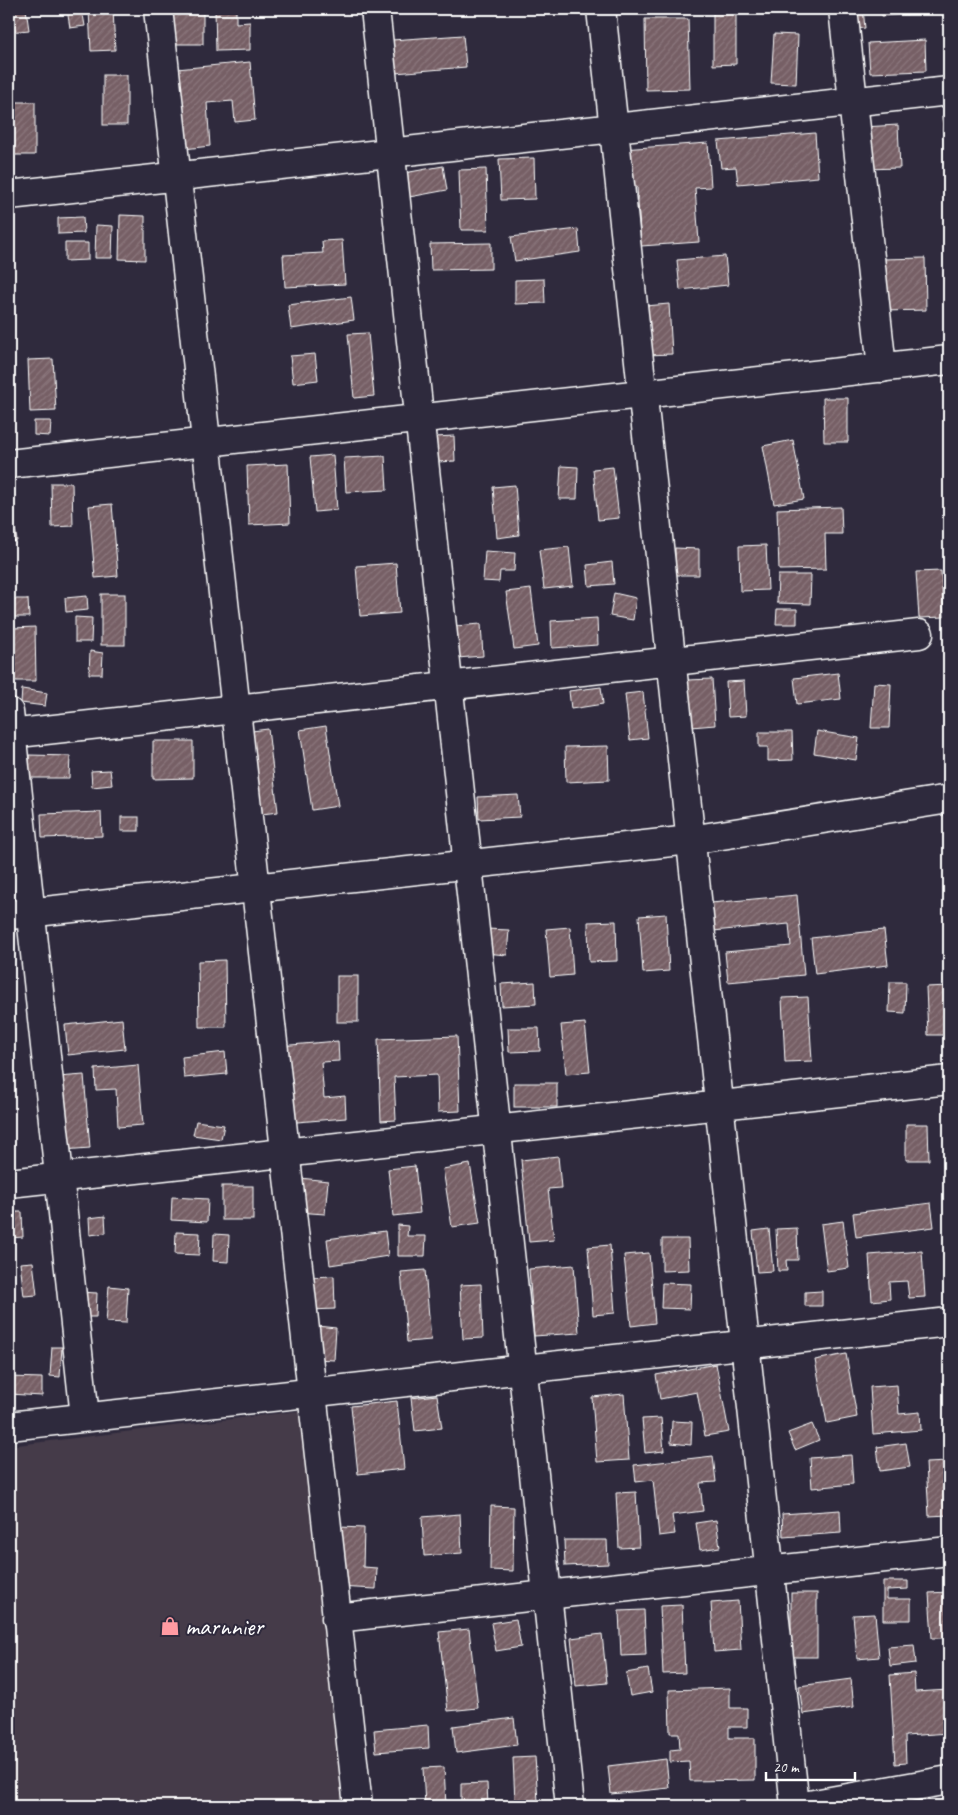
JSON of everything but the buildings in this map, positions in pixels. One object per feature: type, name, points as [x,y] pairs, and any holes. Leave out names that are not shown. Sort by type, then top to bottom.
[{"type":"street","points":[[158,9],[358,1806]]},
{"type":"street","points":[[376,9],[570,1806]]},
{"type":"street","points":[[601,9],[795,1806]]},
{"type":"street","points":[[843,9],[882,368]]},
{"type":"street","points":[[9,195],[949,91]]},
{"type":"street","points":[[9,464],[949,360]]},
{"type":"street","points":[[85,1417],[59,1178],[20,913],[10,726],[236,709],[919,634]]},
{"type":"street","points":[[20,913],[690,840],[949,799]]},
{"type":"street","points":[[9,1183],[949,1080]]},
{"type":"street","points":[[9,1426],[949,1322]]},
{"type":"street","points":[[336,1618],[949,1550]]},
{"type":"street","points":[[803,1806],[949,1780]]},
{"type":"shaded area","name":"marnnier","points":[[305,1410],[353,1806],[9,1806],[9,1446]]},
{"type":"place","name":"marnnier","points":[[170,1626]]}]
